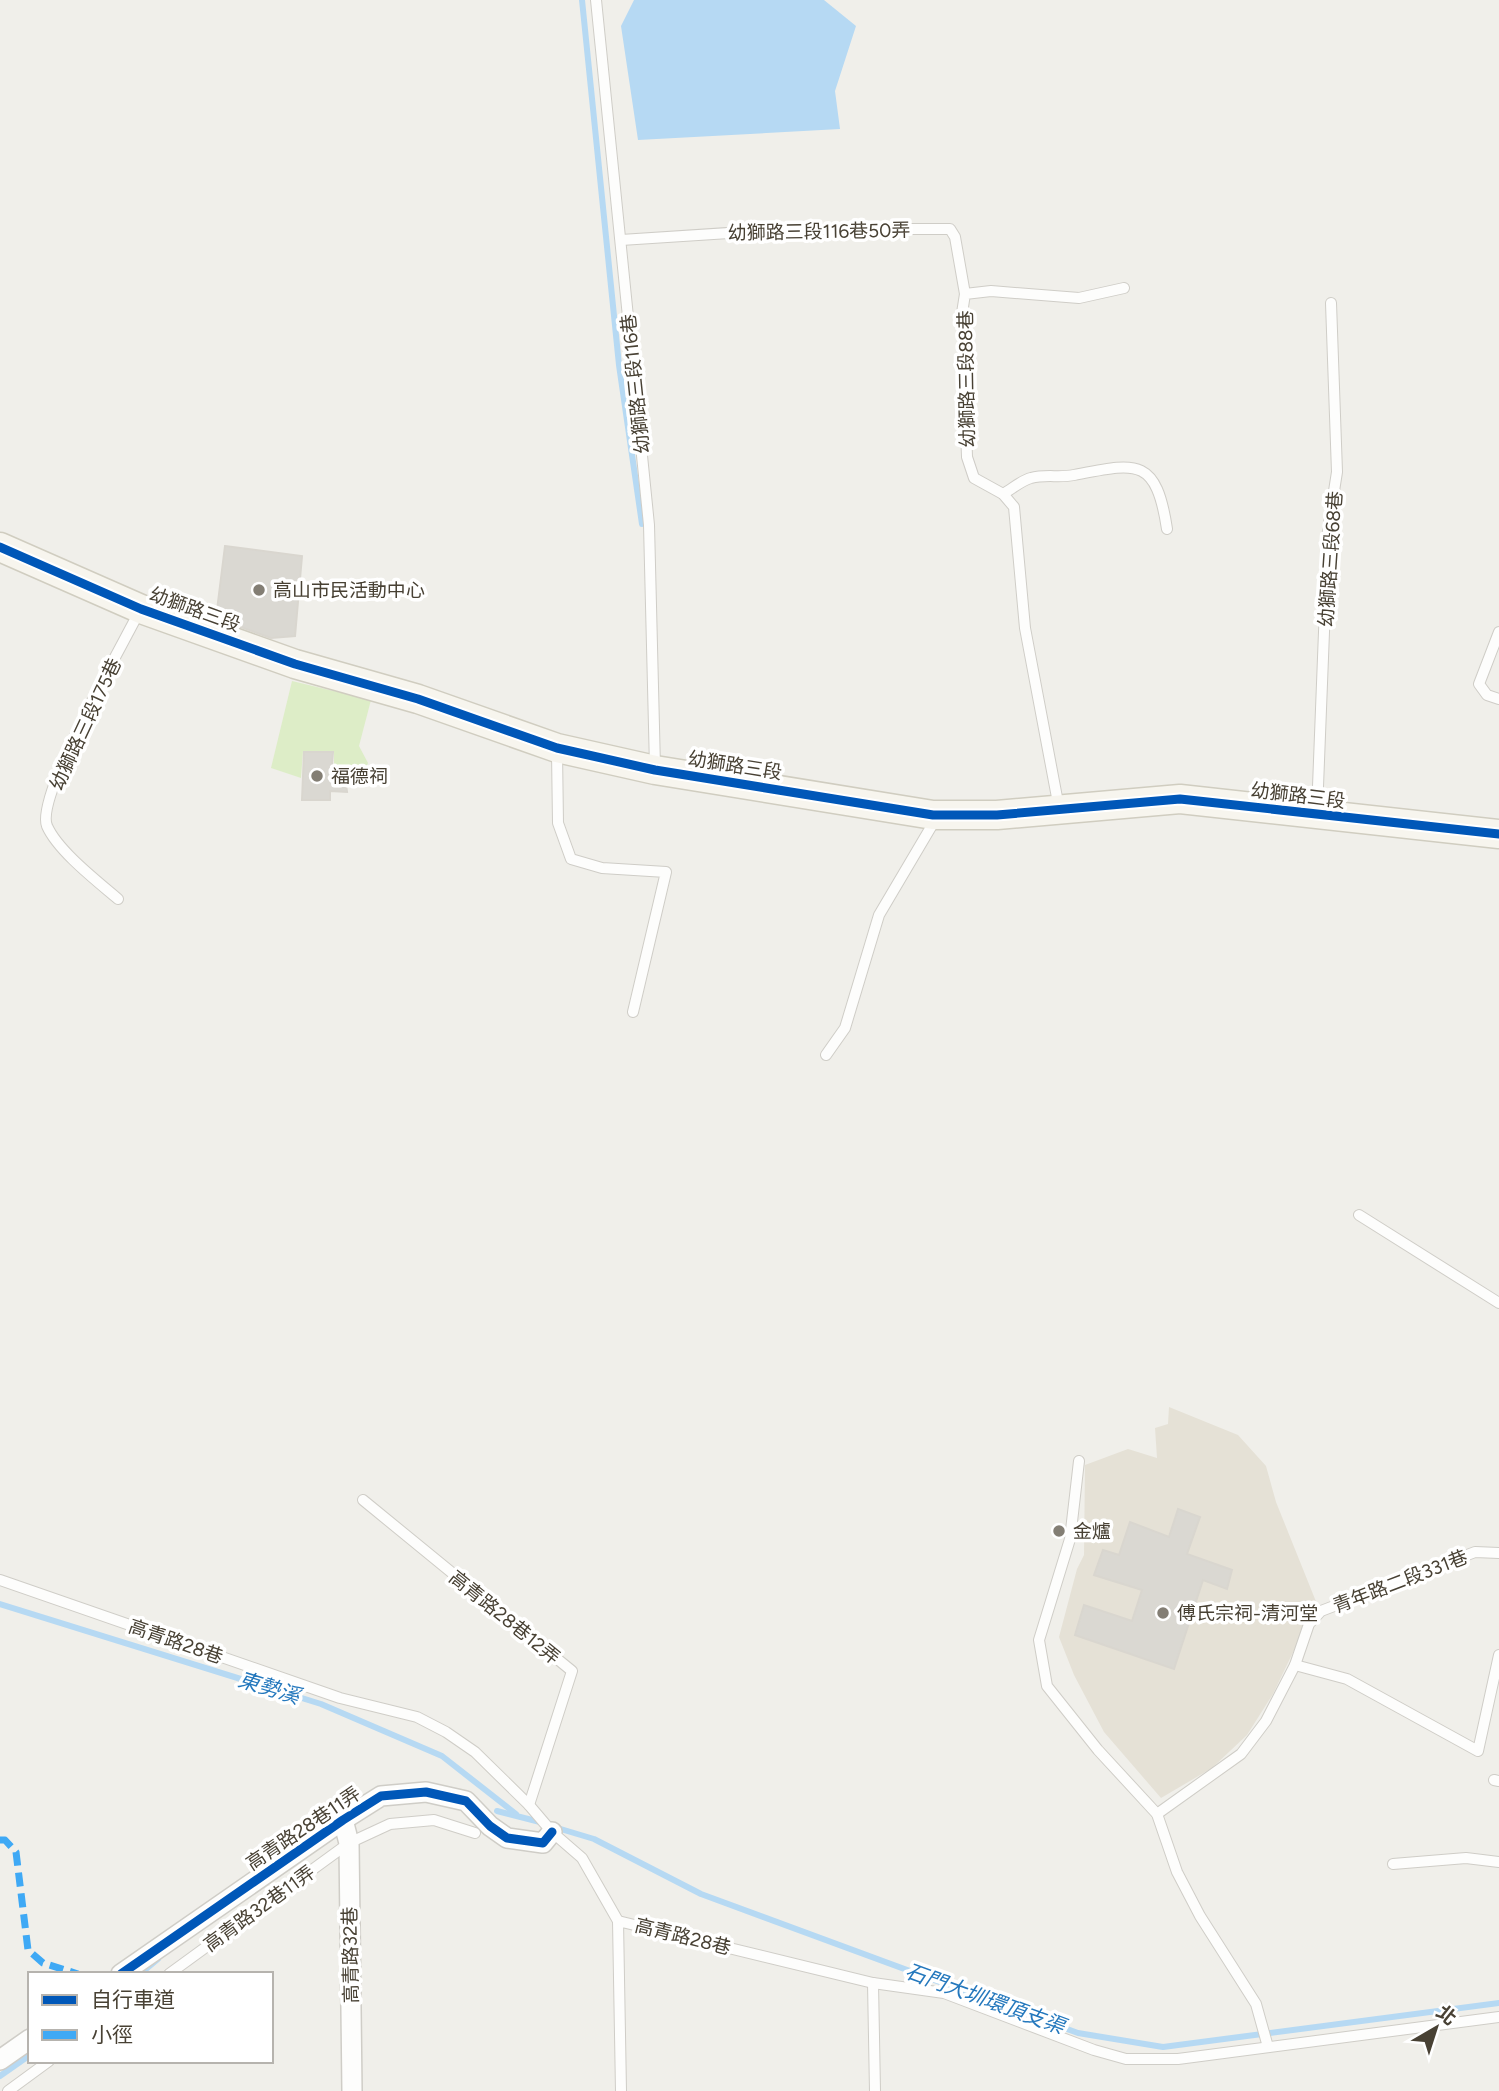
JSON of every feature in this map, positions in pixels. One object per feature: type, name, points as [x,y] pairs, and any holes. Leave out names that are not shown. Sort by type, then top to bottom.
[{"type":"street","name":"幼獅路三段","points":[[0,547],[141,609],[295,664],[418,699],[557,748],[655,770],[933,815],[997,815],[1180,799],[1499,834]]},
{"type":"street","name":"高青路28巷11弄","points":[[124,1972],[343,1820],[382,1796],[426,1792],[466,1801],[489,1826],[507,1839],[542,1843],[552,1832]]},
{"type":"street","name":"高青路32巷","points":[[343,1820],[349,1843],[352,2091]]},
{"type":"street","points":[[0,2060],[28,2040]]},
{"type":"lane","name":"幼獅路三段116巷","points":[[596,0],[649,525],[655,770]]},
{"type":"lane","name":"幼獅路三段116巷50弄","points":[[621,240],[789,229],[950,229],[955,237],[965,294]]},
{"type":"lane","name":"幼獅路三段88巷","points":[[1003,494],[974,478],[967,457],[962,313],[965,294],[991,291],[1079,298],[1124,288]]},
{"type":"lane","name":"幼獅路三段68巷","points":[[1317,816],[1328,529],[1337,472],[1331,303]]},
{"type":"lane","points":[[1059,808],[1025,628],[1014,507],[1003,494],[1031,478],[1071,476],[1113,466],[1129,466],[1143,472],[1156,484],[1167,530]]},
{"type":"lane","name":"幼獅路三段175巷","points":[[118,899],[69,856],[47,825],[46,809],[80,726],[141,609]]},
{"type":"lane","points":[[1499,632],[1479,684],[1487,695],[1499,699]]},
{"type":"lane","points":[[557,748],[558,823],[571,859],[601,868],[666,872],[633,1012]]},
{"type":"lane","points":[[826,1055],[845,1028],[879,915],[931,827],[933,815]]},
{"type":"lane","points":[[1359,1215],[1499,1303]]},
{"type":"lane","points":[[1079,1461],[1070,1539],[1039,1640],[1047,1686],[1098,1749],[1157,1814],[1177,1872],[1256,2004],[1268,2047]]},
{"type":"lane","name":"高青路28巷12弄","points":[[363,1500],[572,1671],[529,1805]]},
{"type":"lane","name":"青年路二段331巷","points":[[1157,1814],[1241,1754],[1266,1721],[1295,1665],[1310,1624],[1321,1611],[1475,1552],[1499,1553]]},
{"type":"lane","name":"高青路28巷","points":[[0,1580],[340,1698],[417,1717],[446,1732],[475,1752],[529,1805],[552,1832],[582,1858],[618,1920],[621,2091]]},
{"type":"lane","points":[[1295,1665],[1347,1679],[1479,1751],[1499,1655]]},
{"type":"lane","name":"高青路32巷11弄","points":[[172,1972],[349,1843],[390,1824],[435,1820],[475,1833]]},
{"type":"lane","points":[[1393,1864],[1466,1858],[1499,1862]]},
{"type":"lane","name":"高青路28巷","points":[[618,1920],[873,1983],[944,1993],[1094,2050],[1126,2059],[1178,2059],[1499,2017]]},
{"type":"lane","points":[[873,1983],[875,2091]]},
{"type":"lane","points":[[8,2091],[46,2063]]},
{"type":"shaded area","points":[[1169,1407],[1238,1435],[1266,1466],[1276,1502],[1319,1609],[1308,1621],[1273,1694],[1247,1735],[1212,1768],[1161,1798],[1104,1732],[1074,1675],[1059,1637],[1077,1569],[1084,1555],[1085,1465],[1128,1449],[1157,1458],[1155,1428],[1168,1424]]},
{"type":"green space","points":[[292,681],[371,700],[359,746],[368,763],[360,782],[334,772],[334,751],[303,751],[301,778],[271,768]]},
{"type":"water","points":[[634,0],[824,0],[856,26],[835,91],[840,129],[638,140],[621,26]]},
{"type":"building","name":"高山市民活動中心","points":[[225,546],[302,556],[295,636],[271,638],[216,618]]},
{"type":"building","name":"福德祠","points":[[304,752],[333,752],[331,776],[345,777],[347,792],[330,791],[330,800],[302,800]]},
{"type":"building","name":"傅氏宗祠-清河堂","points":[[1178,1509],[1200,1517],[1187,1554],[1232,1570],[1227,1589],[1203,1580],[1174,1669],[1075,1635],[1084,1605],[1132,1621],[1142,1590],[1094,1575],[1103,1550],[1119,1555],[1130,1522],[1169,1537]]},
{"type":"waterway","points":[[582,0],[619,365],[642,524]]},
{"type":"waterway","name":"東勢溪","points":[[0,1604],[321,1704],[442,1756],[516,1814]]},
{"type":"waterway","name":"東勢溪","points":[[497,1811],[544,1823]]},
{"type":"waterway","name":"石門大圳環頂支渠","points":[[554,1827],[594,1839],[701,1894],[1078,2033],[1163,2047],[1499,2003]]},
{"type":"waterway","name":"石門大圳環頂支渠","points":[[142,1972],[158,1959]]},
{"type":"waterway","name":"石門大圳環頂支渠","points":[[0,2076],[28,2056]]},
{"type":"marked path","points":[[0,1840],[5,1840],[16,1852],[28,1950],[43,1963],[72,1972]]},
{"type":"cycle path","points":[[0,547],[141,609],[295,664],[418,699],[557,748],[655,770],[933,815],[997,815],[1180,799],[1499,834]]},
{"type":"cycle path","points":[[124,1972],[381,1796],[426,1792],[466,1801],[490,1826],[507,1838],[543,1843],[552,1832]]},
{"type":"place","name":"高山市民活動中心","points":[[259,590]]},
{"type":"place","name":"福德祠","points":[[317,776]]},
{"type":"place","name":"金爐","points":[[1059,1531]]},
{"type":"place","name":"傅氏宗祠-清河堂","points":[[1163,1613]]}]
